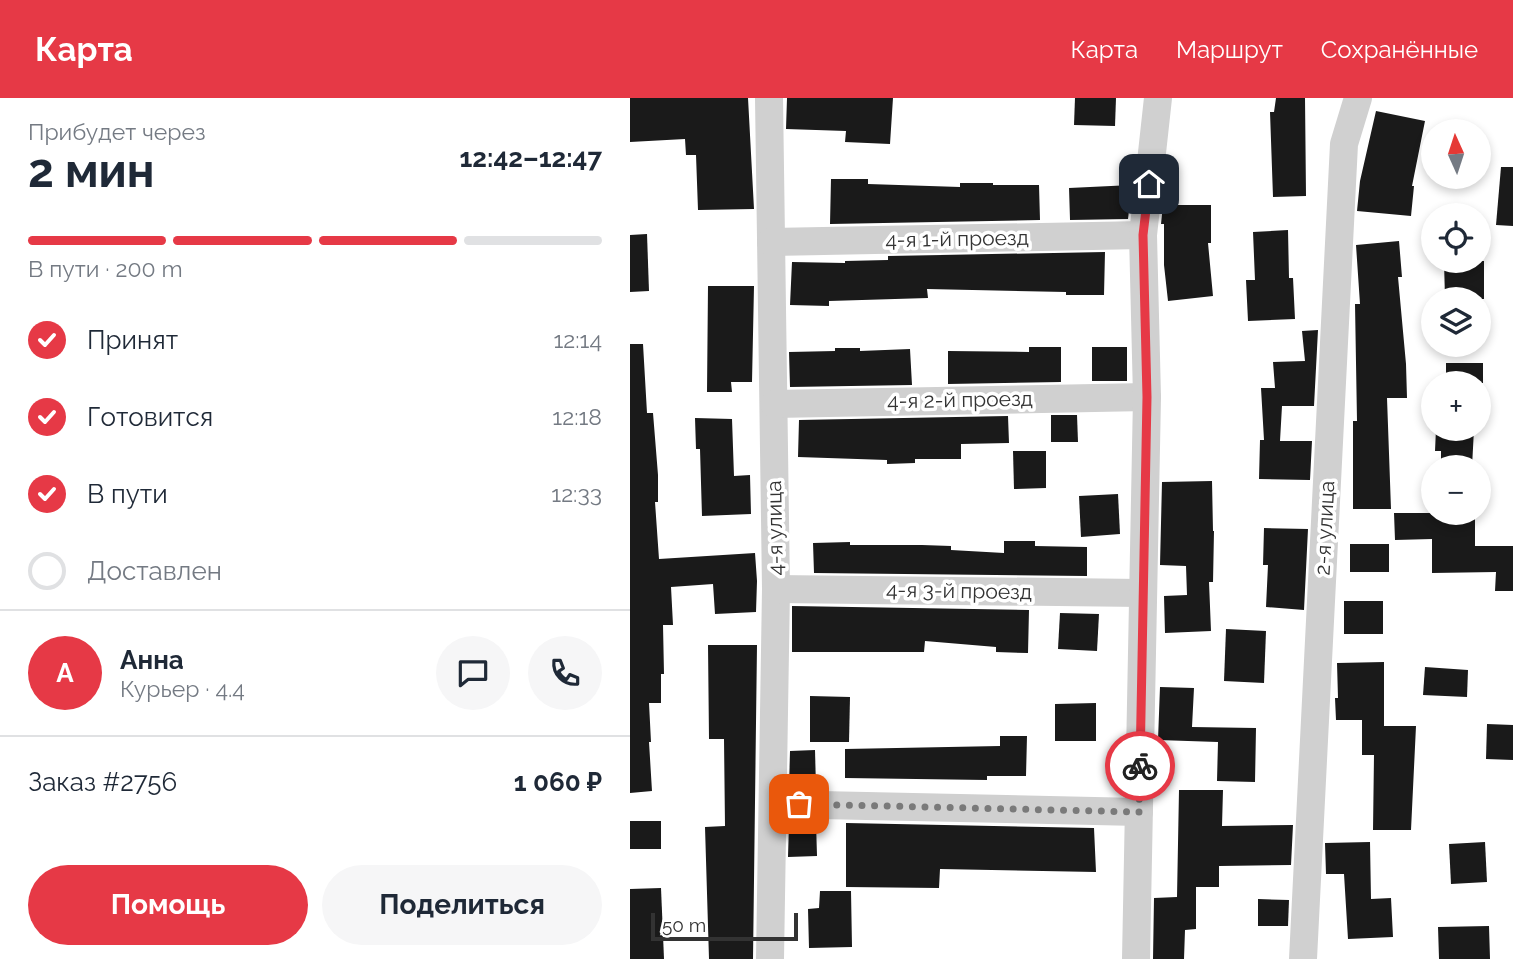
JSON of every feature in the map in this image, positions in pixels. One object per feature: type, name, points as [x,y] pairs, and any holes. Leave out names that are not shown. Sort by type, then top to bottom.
[{"type":"street","name":"4-я улица","points":[[769,98],[776,589],[770,959]]},
{"type":"street","points":[[1136,959],[1147,397],[1143,235],[1158,98]]},
{"type":"street","name":"2-я улица","points":[[1303,959],[1344,144],[1358,98]]},
{"type":"street","name":"4-я 1-й проезд","points":[[771,242],[1143,235]]},
{"type":"street","name":"4-я 2-й проезд","points":[[774,404],[1147,397]]},
{"type":"street","name":"4-я 3-й проезд","points":[[776,589],[1142,593]]},
{"type":"street","points":[[773,804],[1139,812]]},
{"type":"building","points":[[630,98],[748,98],[754,209],[698,210],[696,155],[686,155],[685,139],[630,142]]},
{"type":"building","points":[[787,98],[893,98],[890,144],[845,142],[846,131],[786,129]]},
{"type":"building","points":[[1075,98],[1116,98],[1115,126],[1074,125]]},
{"type":"building","points":[[1276,98],[1305,98],[1306,196],[1273,197],[1270,112],[1274,112]]},
{"type":"building","points":[[1376,111],[1421,120],[1421,141],[1412,186],[1411,216],[1357,211],[1360,181]]},
{"type":"building","points":[[1501,167],[1513,167],[1513,226],[1496,225]]},
{"type":"building","points":[[831,179],[868,179],[868,184],[960,187],[960,183],[1039,185],[1040,220],[830,224]]},
{"type":"building","points":[[1132,185],[1128,219],[1070,220],[1069,188]]},
{"type":"building","points":[[1163,205],[1211,205],[1211,243],[1208,243],[1213,296],[1168,301],[1164,265],[1164,224],[1161,224]]},
{"type":"building","points":[[1288,230],[1289,278],[1293,278],[1295,319],[1248,321],[1246,280],[1255,280],[1253,232]]},
{"type":"building","points":[[647,234],[649,291],[630,292],[630,235]]},
{"type":"building","points":[[1399,241],[1402,277],[1398,277],[1407,398],[1387,398],[1391,509],[1353,509],[1353,421],[1357,421],[1355,304],[1360,304],[1356,245]]},
{"type":"building","points":[[1105,252],[1104,295],[927,289],[928,298],[829,301],[829,306],[790,305],[792,262],[845,263],[888,260],[888,256]]},
{"type":"building","points":[[1444,273],[1484,273],[1484,287],[1445,287]]},
{"type":"building","points":[[708,286],[754,286],[752,382],[731,382],[732,392],[707,392]]},
{"type":"building","points":[[1318,330],[1314,406],[1282,406],[1280,441],[1312,441],[1310,480],[1259,479],[1260,440],[1264,440],[1261,388],[1275,388],[1273,362],[1305,361],[1302,331]]},
{"type":"building","points":[[630,344],[643,344],[647,413],[653,413],[658,475],[658,502],[655,502],[659,559],[755,553],[757,581],[756,612],[715,614],[713,584],[671,587],[673,625],[663,625],[664,674],[661,674],[661,703],[649,703],[652,791],[630,793]]},
{"type":"building","points":[[1029,347],[1061,347],[1061,382],[948,384],[948,351],[1029,352]]},
{"type":"building","points":[[1092,347],[1127,347],[1127,381],[1092,381]]},
{"type":"building","points":[[835,348],[860,348],[860,351],[910,349],[912,385],[790,387],[789,352],[835,351]]},
{"type":"building","points":[[1446,363],[1483,363],[1483,371],[1446,371]]},
{"type":"building","points":[[1051,415],[1077,415],[1078,442],[1051,442]]},
{"type":"building","points":[[1008,416],[1009,443],[961,444],[961,459],[915,459],[915,463],[887,464],[887,460],[798,457],[799,420]]},
{"type":"building","points":[[695,418],[732,419],[734,476],[750,475],[751,514],[702,516],[700,449],[696,449]]},
{"type":"building","points":[[1435,441],[1473,441],[1473,455],[1441,455],[1441,451],[1435,451]]},
{"type":"building","points":[[1013,451],[1046,451],[1046,488],[1014,489]]},
{"type":"building","points":[[1212,481],[1214,531],[1213,582],[1209,582],[1211,631],[1165,633],[1164,596],[1187,595],[1186,566],[1160,565],[1162,482]]},
{"type":"building","points":[[1118,494],[1120,534],[1081,537],[1079,496]]},
{"type":"building","points":[[1394,513],[1421,513],[1421,525],[1475,525],[1475,546],[1513,546],[1513,591],[1495,591],[1496,572],[1432,573],[1432,539],[1395,540]]},
{"type":"building","points":[[1264,528],[1308,529],[1304,610],[1266,607],[1268,565],[1263,565]]},
{"type":"building","points":[[1004,541],[1035,541],[1035,546],[1087,547],[1087,576],[814,573],[813,543],[951,546],[951,550],[1004,553]]},
{"type":"building","points":[[1350,544],[1389,544],[1389,572],[1350,572]]},
{"type":"building","points":[[1344,601],[1383,601],[1383,634],[1344,634]]},
{"type":"building","points":[[792,606],[1029,610],[1028,653],[996,652],[996,647],[925,641],[924,652],[792,652]]},
{"type":"building","points":[[1060,613],[1099,614],[1097,651],[1058,649]]},
{"type":"building","points":[[1226,629],[1266,631],[1264,683],[1224,681]]},
{"type":"building","points":[[708,645],[757,645],[753,959],[709,959],[705,827],[725,826],[724,739],[709,739]]},
{"type":"building","points":[[1384,662],[1384,726],[1416,726],[1411,830],[1373,830],[1374,755],[1362,755],[1362,720],[1336,720],[1337,663]]},
{"type":"building","points":[[1425,667],[1468,670],[1467,697],[1423,695]]},
{"type":"building","points":[[1160,687],[1194,688],[1192,727],[1256,728],[1255,782],[1217,781],[1218,742],[1158,740]]},
{"type":"building","points":[[810,696],[850,697],[849,742],[810,742]]},
{"type":"building","points":[[1096,703],[1096,741],[1055,741],[1055,704]]},
{"type":"building","points":[[1487,724],[1513,725],[1513,760],[1486,759]]},
{"type":"building","points":[[1000,736],[1027,736],[1026,776],[987,776],[987,780],[845,778],[845,749],[1000,746]]},
{"type":"building","points":[[815,750],[816,788],[789,788],[790,751]]},
{"type":"building","points":[[1179,790],[1223,790],[1222,826],[1293,825],[1291,865],[1219,866],[1219,887],[1196,887],[1196,929],[1185,930],[1184,959],[1153,959],[1154,898],[1177,897]]},
{"type":"building","points":[[630,821],[661,821],[661,849],[630,849]]},
{"type":"building","points":[[816,822],[817,856],[788,857],[789,823]]},
{"type":"building","points":[[846,823],[1094,828],[1096,872],[940,869],[939,888],[846,887]]},
{"type":"building","points":[[1370,842],[1371,899],[1391,898],[1393,937],[1348,939],[1344,874],[1326,874],[1325,843]]},
{"type":"building","points":[[1485,842],[1487,882],[1451,884],[1449,844]]},
{"type":"building","points":[[661,888],[664,959],[630,959],[630,889]]},
{"type":"building","points":[[820,891],[851,891],[852,947],[809,948],[808,909],[819,908]]},
{"type":"building","points":[[1258,899],[1289,900],[1288,926],[1258,926]]},
{"type":"building","points":[[1489,926],[1490,959],[1439,959],[1438,927]]},
{"type":"way so far","points":[[799,804],[1139,812],[1140,766]]},
{"type":"route","points":[[1140,766],[1147,397],[1143,235],[1149,184]]}]
